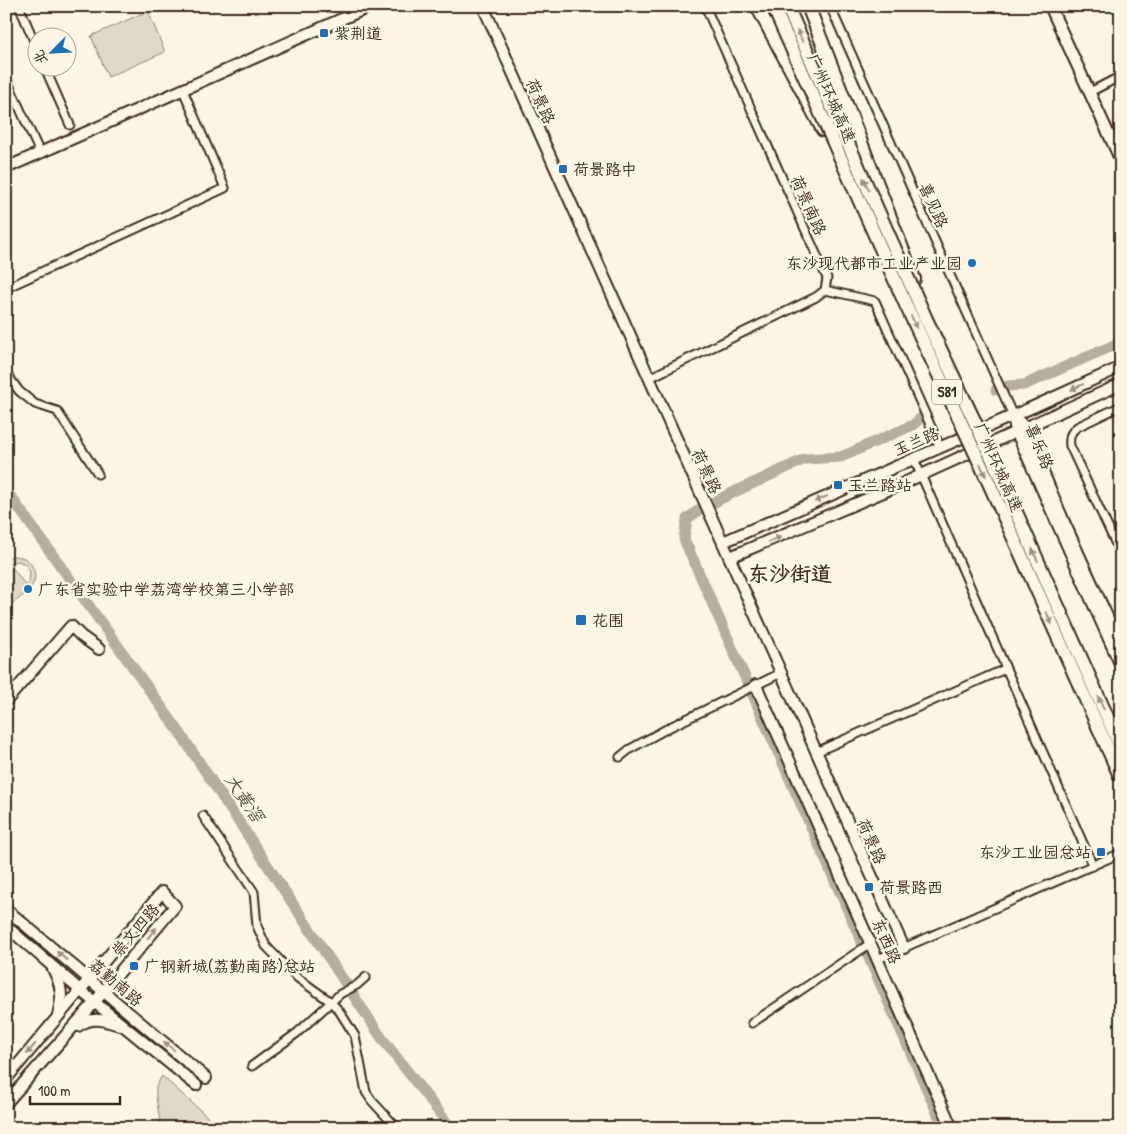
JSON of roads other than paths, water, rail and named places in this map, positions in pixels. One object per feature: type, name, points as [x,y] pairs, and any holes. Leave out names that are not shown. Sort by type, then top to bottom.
[{"type":"highway","points":[[758,6],[845,175],[906,305]]},
{"type":"highway","name":"广州环城高速","points":[[773,6],[906,305],[981,465],[1121,778]]},
{"type":"highway","name":"广州环城高速","points":[[787,6],[942,354],[991,456],[1121,748]]},
{"type":"highway","points":[[804,6],[838,83]]},
{"type":"highway","points":[[808,6],[942,354]]},
{"type":"street","points":[[19,6],[28,28]]},
{"type":"street","points":[[6,168],[371,6]]},
{"type":"street","name":"荷景路","points":[[483,6],[904,948]]},
{"type":"street","name":"荷景南路","points":[[705,6],[827,278],[825,290]]},
{"type":"street","name":"喜见路","points":[[830,6],[1013,416]]},
{"type":"street","points":[[1050,6],[1121,162]]},
{"type":"street","points":[[1090,92],[1121,76]]},
{"type":"street","points":[[6,78],[40,153]]},
{"type":"street","points":[[49,78],[70,126]]},
{"type":"street","points":[[6,288],[225,188],[183,90]]},
{"type":"street","points":[[649,378],[816,297],[825,290],[874,301],[940,447]]},
{"type":"street","name":"玉兰路","points":[[723,542],[1121,367]]},
{"type":"street","points":[[6,373],[19,391],[35,404],[57,411],[98,474]]},
{"type":"street","name":"玉兰路","points":[[730,557],[805,526],[1121,384]]},
{"type":"street","points":[[1121,406],[1077,427],[1069,438],[1070,446],[1121,555]]},
{"type":"street","name":"喜乐路","points":[[1013,416],[1119,646],[1121,666]]},
{"type":"street","points":[[914,459],[1093,866]]},
{"type":"street","points":[[6,701],[72,626],[99,650]]},
{"type":"street","points":[[816,752],[1005,669]]},
{"type":"street","points":[[620,756],[639,743],[781,673]]},
{"type":"street","name":"东西路","points":[[755,685],[952,1128]]},
{"type":"street","points":[[203,816],[254,892],[257,926],[266,946],[295,976],[331,1002],[340,1012],[353,1032],[368,1096],[396,1128]]},
{"type":"street","points":[[878,959],[1121,853]]},
{"type":"street","name":"崇文四路","points":[[6,1078],[81,991],[162,892],[175,906],[57,1046],[6,1103]]},
{"type":"street","name":"荔勤南路","points":[[6,909],[206,1078]]},
{"type":"street","name":"荔勤南路","points":[[6,926],[94,1002],[196,1085]]},
{"type":"street","points":[[752,1023],[871,943]]},
{"type":"street","points":[[51,964],[61,983],[62,992],[62,1003],[56,1020]]},
{"type":"street","points":[[252,1066],[297,1034],[331,1002],[366,978]]},
{"type":"street","points":[[69,1032],[87,1020],[94,1019],[108,1021],[124,1027]]},
{"type":"street","points":[[44,1034],[51,1036],[57,1046]]},
{"type":"waterway","points":[[996,390],[1008,386],[1024,385],[1121,342]]},
{"type":"waterway","points":[[922,417],[913,425],[841,457],[805,459],[728,495],[699,510],[687,519],[684,539],[944,1128]]},
{"type":"waterway","name":"大黄滘","points":[[6,490],[178,730],[381,1037],[451,1128]]},
{"type":"place","name":"紫荆道","points":[[324,33]]},
{"type":"place","name":"荷景路中","points":[[563,169]]},
{"type":"place","name":"东沙现代都市工业产业园","points":[[972,263]]},
{"type":"place","name":"玉兰路站","points":[[838,485]]},
{"type":"place","name":"广东省实验中学荔湾学校第三小学部","points":[[28,589]]},
{"type":"place","name":"花围","points":[[581,620]]},
{"type":"place","name":"东沙工业园总站","points":[[1101,852]]},
{"type":"place","name":"荷景路西","points":[[869,887]]},
{"type":"place","name":"广钢新城(荔勤南路)总站","points":[[134,966]]},
{"type":"district","name":"东沙街道","points":[[790,574]]}]
